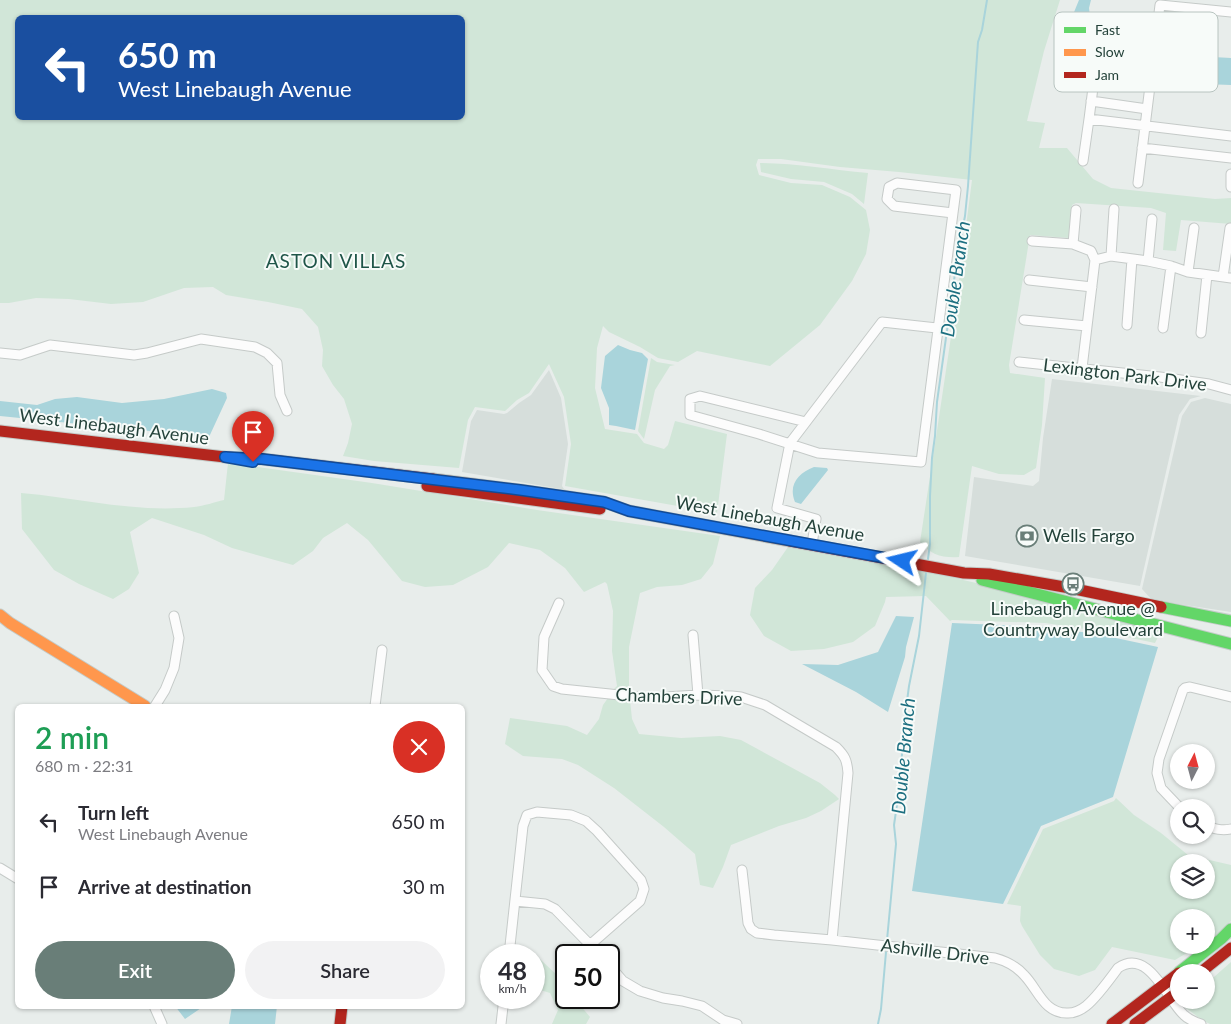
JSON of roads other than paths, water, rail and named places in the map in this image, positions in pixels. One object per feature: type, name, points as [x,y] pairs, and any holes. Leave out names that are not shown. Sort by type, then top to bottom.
[{"type":"main road","name":"West Linebaugh Avenue","points":[[0,431],[520,494],[604,502],[629,511],[964,573],[988,574],[1052,585],[1231,621]]},
{"type":"main road","name":"West Linebaugh Avenue","points":[[964,573],[1046,598],[1231,644]]},
{"type":"main road","points":[[1141,621],[1144,604]]},
{"type":"main road","points":[[0,615],[10,624],[142,704]]},
{"type":"main road","points":[[1190,964],[1231,929]]},
{"type":"main road","points":[[1212,964],[1230,949],[1221,939]]},
{"type":"main road","points":[[1112,1024],[1170,980]]},
{"type":"main road","points":[[1135,1024],[1170,998]]},
{"type":"main road","points":[[340,1024],[342,1009]]},
{"type":"street","points":[[1159,12],[1160,4],[1231,12]]},
{"type":"street","points":[[1083,161],[1092,92]]},
{"type":"street","points":[[1138,183],[1149,92]]},
{"type":"street","points":[[1091,101],[1147,109]]},
{"type":"street","points":[[1089,119],[1231,136]]},
{"type":"street","points":[[1142,148],[1231,158]]},
{"type":"street","points":[[1231,174],[1231,187]]},
{"type":"street","points":[[806,422],[700,396],[690,398],[690,415],[790,443],[818,453],[921,462],[956,190],[897,183],[888,187],[887,198],[894,206],[953,213]]},
{"type":"street","points":[[1111,256],[1114,209]]},
{"type":"street","points":[[1073,244],[1076,210]]},
{"type":"street","points":[[1148,261],[1152,219]]},
{"type":"street","points":[[1188,272],[1194,228]]},
{"type":"street","points":[[1095,260],[1111,256],[1148,261],[1188,272],[1227,278],[1230,228]]},
{"type":"street","points":[[1032,241],[1073,244],[1091,251],[1095,260],[1082,368]]},
{"type":"street","points":[[1127,325],[1132,259]]},
{"type":"street","points":[[1163,328],[1171,266]]},
{"type":"street","points":[[1201,333],[1207,275]]},
{"type":"street","points":[[1029,280],[1092,288]]},
{"type":"street","points":[[1024,320],[1087,326]]},
{"type":"street","points":[[812,544],[816,519],[777,508],[790,443],[882,322],[937,328]]},
{"type":"street","points":[[0,353],[20,355],[50,346],[134,355],[200,340],[255,347],[267,353],[277,363],[280,395],[287,411]]},
{"type":"street","name":"Lexington Park Drive","points":[[1019,362],[1160,377],[1209,384],[1231,390]]},
{"type":"street","name":"Chambers Drive","points":[[559,603],[544,637],[542,670],[553,686],[562,689],[648,698],[698,695],[732,696],[765,705],[836,747],[844,755],[848,773],[832,940]]},
{"type":"street","points":[[156,704],[165,690],[174,668],[179,638],[174,616]]},
{"type":"street","points":[[694,635],[698,695]]},
{"type":"street","points":[[375,704],[382,650]]},
{"type":"street","points":[[1171,799],[1161,788],[1157,773],[1159,759],[1182,690],[1190,687],[1231,696]]},
{"type":"street","points":[[510,944],[523,826],[527,815],[537,812],[571,815],[586,821],[641,880],[644,890],[640,901],[590,944],[555,910],[545,904],[515,901]]},
{"type":"street","points":[[1215,829],[1231,829]]},
{"type":"street","points":[[0,868],[15,877]]},
{"type":"street","name":"Ashville Drive","points":[[742,870],[748,923],[751,929],[757,933],[994,958],[1007,962],[1024,974],[1052,1010],[1066,1014],[1084,1008],[1118,968],[1128,963],[1140,964],[1162,986],[1170,991]]},
{"type":"street","points":[[620,977],[640,991],[662,998],[702,1006],[723,1020],[737,1024]]},
{"type":"street","points":[[155,1009],[162,1024]]},
{"type":"street","points":[[501,1024],[503,1009]]},
{"type":"street","name":"Ashville Drive","points":[[1179,1009],[1185,1017],[1201,1024]]},
{"type":"water","points":[[1079,0],[1091,0],[1089,12],[1074,12]]},
{"type":"water","points":[[1218,57],[1231,58],[1231,85],[1218,85]]},
{"type":"water","points":[[618,345],[642,353],[648,359],[635,430],[609,425],[609,408],[601,388],[605,356]]},
{"type":"water","points":[[212,389],[226,393],[227,398],[209,437],[0,416],[0,401],[37,405],[55,399],[77,397],[122,403],[164,399]]},
{"type":"water","points":[[814,467],[827,468],[828,470],[801,504],[795,502],[793,490],[796,480],[803,473]]},
{"type":"water","points":[[896,616],[914,617],[905,657],[888,712],[856,692],[802,664],[838,665],[878,652]]},
{"type":"water","points":[[952,623],[1044,627],[1097,634],[1158,647],[1113,797],[1041,826],[1003,904],[912,891]]},
{"type":"water","points":[[177,1009],[200,1009],[185,1019]]},
{"type":"water","points":[[232,1009],[277,1009],[275,1024],[229,1024]]},
{"type":"waterway","name":"Double Branch","points":[[928,559],[932,458],[937,402],[958,252],[965,216],[978,42],[987,0]]},
{"type":"waterway","name":"Double Branch","points":[[887,940],[896,844],[894,825],[900,784],[904,724],[919,636],[926,573]]},
{"type":"waterway","name":"Double Branch","points":[[878,1024],[886,952]]},
{"type":"place","name":"Wells Fargo","points":[[1027,536]]},
{"type":"place","name":"Linebaugh Avenue @ Countryway Boulevard","points":[[1073,584]]},
{"type":"district","name":"ASTON VILLAS","points":[[336,261]]}]
